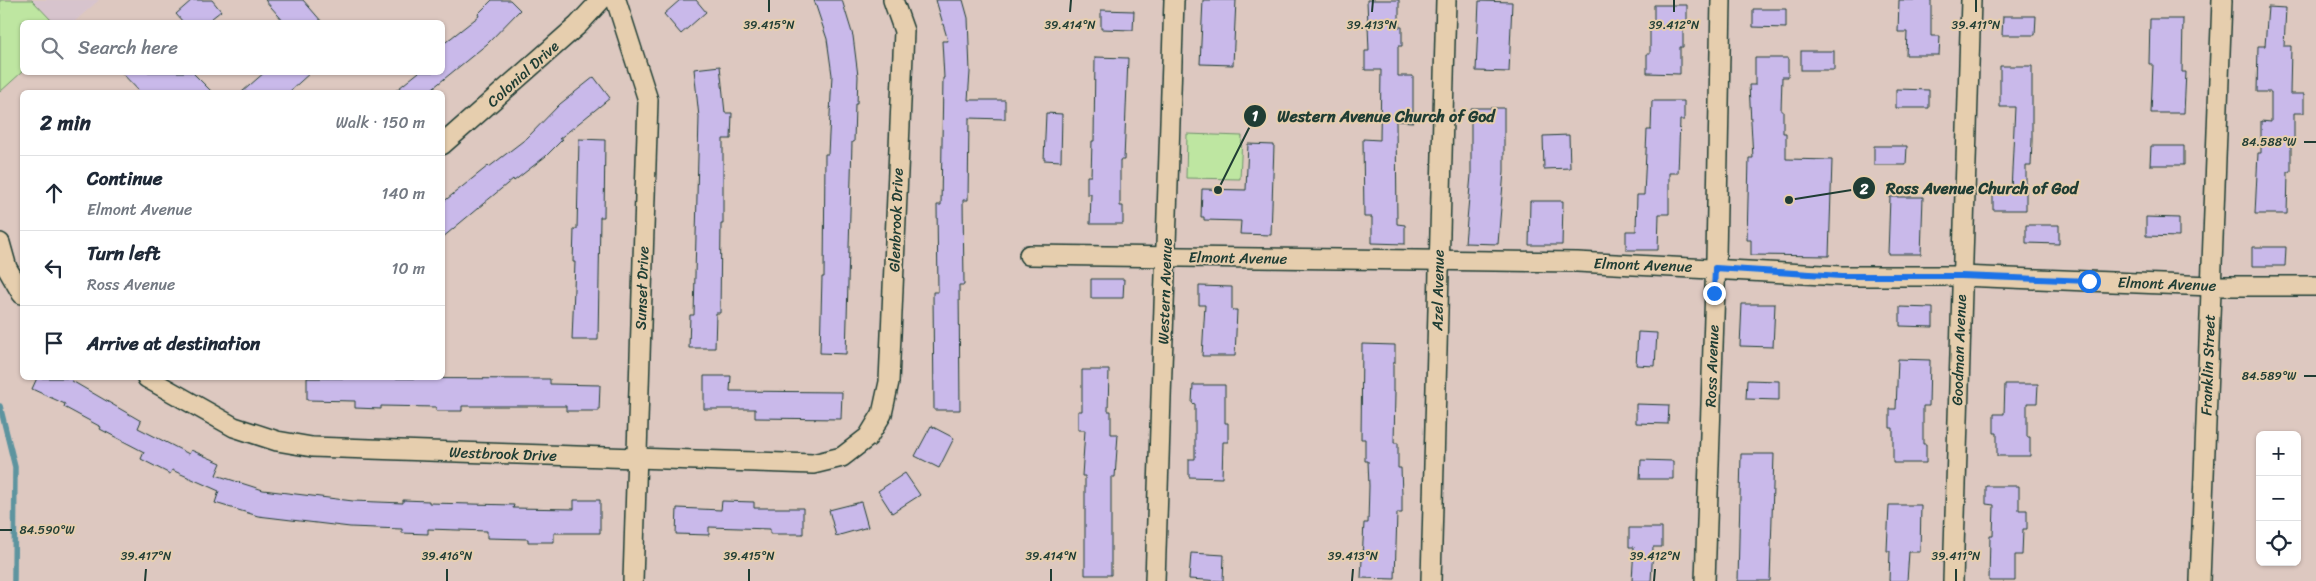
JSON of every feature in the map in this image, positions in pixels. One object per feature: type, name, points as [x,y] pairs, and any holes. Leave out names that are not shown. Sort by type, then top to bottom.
[{"type":"street","name":"Colonial Drive","points":[[445,142],[578,24],[601,0]]},
{"type":"street","name":"Sunset Drive","points":[[616,0],[648,100],[633,581]]},
{"type":"street","name":"Glenbrook Drive","points":[[868,437],[882,414],[889,382],[904,32],[893,0]]},
{"type":"street","name":"Western Avenue","points":[[1155,581],[1174,0]]},
{"type":"street","name":"Azel Avenue","points":[[1431,581],[1446,0]]},
{"type":"street","name":"Ross Avenue","points":[[1704,581],[1715,268],[1721,0]]},
{"type":"street","name":"Goodman Avenue","points":[[1953,581],[1971,0]]},
{"type":"street","name":"Franklin Street","points":[[2200,581],[2222,0]]},
{"type":"street","points":[[0,243],[7,268],[20,291]]},
{"type":"street","name":"Elmont Avenue","points":[[1029,255],[1438,262],[1577,262],[1841,276],[1961,276],[2211,286],[2316,286]]},
{"type":"street","name":"Westbrook Drive","points":[[158,380],[174,383],[234,427],[277,441],[312,447],[813,464],[842,457],[868,437]]},
{"type":"shaded area","points":[[32,0],[99,0],[76,20],[51,20]]},
{"type":"green space","points":[[0,0],[32,0],[51,20],[20,20],[20,74],[0,92]]},
{"type":"green space","points":[[1187,134],[1242,136],[1240,179],[1186,178]]},
{"type":"building","points":[[192,0],[212,0],[221,11],[210,20],[181,20],[176,14]]},
{"type":"building","points":[[265,0],[303,0],[320,20],[282,20]]},
{"type":"building","points":[[492,0],[510,0],[520,10],[487,44],[430,90],[396,90],[415,75],[445,75],[445,43],[479,16],[478,14]]},
{"type":"building","points":[[680,0],[696,0],[706,12],[681,34],[664,14]]},
{"type":"building","points":[[814,0],[842,0],[853,36],[858,76],[854,142],[852,142],[846,354],[820,353],[822,277],[824,277],[825,154],[828,154],[832,75],[827,39]]},
{"type":"building","points":[[936,0],[963,0],[968,18],[970,72],[968,100],[1005,100],[1005,119],[969,118],[968,200],[963,200],[964,285],[959,285],[960,410],[934,410],[933,292],[938,292],[937,205],[941,205],[944,78],[942,41],[948,41]]},
{"type":"building","points":[[1203,0],[1236,0],[1233,65],[1200,64]]},
{"type":"building","points":[[1367,0],[1399,0],[1399,27],[1402,27],[1402,46],[1398,46],[1398,76],[1413,76],[1413,122],[1396,121],[1397,224],[1405,225],[1405,244],[1372,243],[1372,217],[1364,217],[1363,139],[1380,140],[1381,70],[1365,70],[1365,51],[1369,51]]},
{"type":"building","points":[[1899,0],[1931,0],[1931,36],[1940,36],[1939,55],[1906,55],[1907,32],[1898,32]]},
{"type":"building","points":[[1479,1],[1512,2],[1509,72],[1476,71]]},
{"type":"building","points":[[1654,5],[1687,5],[1687,24],[1683,24],[1683,47],[1680,47],[1680,74],[1647,73],[1647,54],[1650,54],[1650,28],[1654,28]]},
{"type":"building","points":[[2268,7],[2286,8],[2284,46],[2291,46],[2290,94],[2304,94],[2304,113],[2294,113],[2294,141],[2291,141],[2291,172],[2288,172],[2287,214],[2255,214],[2258,153],[2261,153],[2261,121],[2271,122],[2271,92],[2257,92],[2258,46],[2265,46]]},
{"type":"building","points":[[1753,9],[1786,9],[1786,28],[1753,27]]},
{"type":"building","points":[[1101,10],[1134,11],[1133,30],[1101,29]]},
{"type":"building","points":[[2003,16],[2036,16],[2035,35],[2002,35]]},
{"type":"building","points":[[2150,19],[2183,19],[2182,72],[2186,72],[2184,113],[2151,113],[2153,64],[2149,64]]},
{"type":"building","points":[[1801,51],[1834,51],[1834,70],[1801,70]]},
{"type":"building","points":[[1095,57],[1128,58],[1124,160],[1120,160],[1120,206],[1123,206],[1123,224],[1090,224],[1091,194],[1087,194],[1087,176],[1091,176],[1092,141],[1094,141]]},
{"type":"building","points":[[1755,58],[1788,58],[1788,77],[1782,77],[1781,111],[1783,111],[1783,133],[1786,133],[1786,159],[1832,160],[1829,256],[1751,255],[1751,240],[1747,240],[1749,158],[1753,158],[1749,85],[1755,85]]},
{"type":"building","points":[[720,66],[725,113],[732,113],[731,139],[723,139],[720,313],[716,313],[715,348],[689,348],[690,315],[694,315],[699,117],[694,69]]},
{"type":"building","points":[[2000,66],[2032,66],[2031,166],[2026,166],[2026,210],[1993,210],[1993,191],[2011,191],[2015,107],[2000,107]]},
{"type":"building","points":[[124,75],[195,75],[210,90],[138,90]]},
{"type":"building","points":[[262,75],[308,75],[291,90],[244,90]]},
{"type":"building","points":[[594,77],[610,98],[559,139],[563,139],[546,156],[514,181],[513,179],[445,236],[445,201],[527,138],[560,104]]},
{"type":"building","points":[[1896,89],[1929,90],[1929,108],[1896,108]]},
{"type":"building","points":[[1652,101],[1684,101],[1684,120],[1680,120],[1678,173],[1669,173],[1669,214],[1659,214],[1658,250],[1626,250],[1626,231],[1636,231],[1637,195],[1644,195],[1647,130],[1651,130]]},
{"type":"building","points":[[1471,108],[1504,108],[1504,171],[1498,244],[1465,243],[1471,175]]},
{"type":"building","points":[[1046,113],[1062,114],[1061,161],[1044,160]]},
{"type":"building","points":[[1569,135],[1570,168],[1544,169],[1543,136]]},
{"type":"building","points":[[579,139],[605,140],[604,217],[600,217],[598,340],[572,340],[575,262],[573,262],[574,229],[577,229]]},
{"type":"building","points":[[1248,144],[1274,145],[1271,235],[1240,234],[1241,221],[1204,220],[1204,217],[1201,217],[1202,189],[1246,190]]},
{"type":"building","points":[[1874,146],[1907,146],[1906,165],[1874,165]]},
{"type":"building","points":[[2151,146],[2184,146],[2184,165],[2150,165]]},
{"type":"building","points":[[1890,197],[1923,197],[1921,254],[1888,254]]},
{"type":"building","points":[[1530,201],[1563,201],[1562,245],[1529,245]]},
{"type":"building","points":[[2146,217],[2179,218],[2179,237],[2146,236]]},
{"type":"building","points":[[2026,225],[2059,225],[2059,244],[2026,243]]},
{"type":"building","points":[[2252,247],[2286,247],[2285,266],[2252,266]]},
{"type":"building","points":[[1091,279],[1124,279],[1123,298],[1091,298]]},
{"type":"building","points":[[1199,286],[1232,287],[1232,310],[1237,310],[1235,356],[1202,356],[1205,305],[1199,305]]},
{"type":"building","points":[[1742,304],[1775,304],[1773,347],[1740,346]]},
{"type":"building","points":[[1900,307],[1933,308],[1933,327],[1900,326]]},
{"type":"building","points":[[1638,332],[1657,333],[1655,366],[1636,365]]},
{"type":"building","points":[[1362,344],[1395,345],[1395,363],[1393,363],[1393,392],[1395,392],[1394,443],[1398,443],[1398,468],[1401,468],[1402,513],[1397,513],[1395,579],[1361,578],[1364,523],[1368,523],[1369,486],[1368,461],[1365,461],[1365,439],[1361,439]]},
{"type":"building","points":[[1898,359],[1930,360],[1929,406],[1923,406],[1923,444],[1926,444],[1926,463],[1893,463],[1893,428],[1890,428],[1890,409],[1896,409]]},
{"type":"building","points":[[1082,370],[1109,370],[1108,411],[1111,411],[1111,434],[1118,434],[1115,477],[1111,477],[1111,575],[1085,575],[1085,476],[1082,476],[1085,430],[1078,430],[1078,411],[1082,411]]},
{"type":"building","points":[[704,376],[731,376],[730,391],[842,392],[841,419],[755,418],[755,409],[704,409]]},
{"type":"building","points":[[550,379],[550,384],[600,385],[599,411],[566,411],[566,406],[462,406],[462,411],[436,411],[436,407],[381,406],[381,409],[355,408],[355,401],[307,400],[307,380]]},
{"type":"building","points":[[36,380],[72,380],[141,421],[138,428],[189,454],[191,450],[221,463],[216,475],[263,490],[353,501],[403,503],[403,500],[429,501],[429,503],[514,505],[513,508],[574,509],[574,500],[600,500],[600,533],[554,533],[554,542],[528,542],[528,539],[487,538],[487,531],[428,529],[428,534],[402,533],[402,529],[350,527],[258,516],[215,503],[219,491],[172,470],[170,474],[141,459],[144,452],[100,429],[101,427],[64,407],[65,404],[32,389]]},
{"type":"building","points":[[1747,380],[1779,381],[1779,400],[1746,399]]},
{"type":"building","points":[[2005,384],[2038,384],[2037,403],[2027,403],[2027,437],[2030,437],[2030,456],[1997,456],[1997,433],[1994,433],[1994,414],[2004,414]]},
{"type":"building","points":[[1193,385],[1225,385],[1225,423],[1228,423],[1228,442],[1223,442],[1222,478],[1189,477],[1189,459],[1195,459]]},
{"type":"building","points":[[1636,404],[1669,405],[1668,424],[1636,423]]},
{"type":"building","points":[[931,426],[954,438],[939,468],[915,456]]},
{"type":"building","points":[[1741,454],[1774,454],[1770,581],[1738,581]]},
{"type":"building","points":[[1641,460],[1673,461],[1673,479],[1640,479]]},
{"type":"building","points":[[905,473],[920,495],[892,513],[878,491]]},
{"type":"building","points":[[1986,486],[2019,486],[2019,510],[2027,510],[2027,529],[2023,529],[2022,555],[2015,555],[2015,581],[1989,581],[1990,536],[1993,536],[1994,505],[1986,504]]},
{"type":"building","points":[[722,501],[754,502],[754,508],[803,508],[803,534],[770,534],[770,529],[709,527],[709,535],[676,534],[677,508],[721,510]]},
{"type":"building","points":[[861,502],[868,527],[836,536],[829,510]]},
{"type":"building","points":[[1889,505],[1921,505],[1920,552],[1909,552],[1907,581],[1889,581],[1890,551],[1887,551]]},
{"type":"building","points":[[1629,528],[1662,528],[1662,547],[1653,547],[1651,581],[1632,581],[1634,547],[1629,547]]},
{"type":"building","points":[[1191,553],[1224,555],[1223,581],[1189,579]]},
{"type":"waterway","points":[[0,406],[15,467],[14,581]]},
{"type":"place","name":"Western Avenue Church of God","points":[[1218,190]]},
{"type":"place","name":"Ross Avenue Church of God","points":[[1789,200]]},
{"type":"route","points":[[1714,293],[1715,268],[1841,276],[1961,276],[2089,281]]}]
